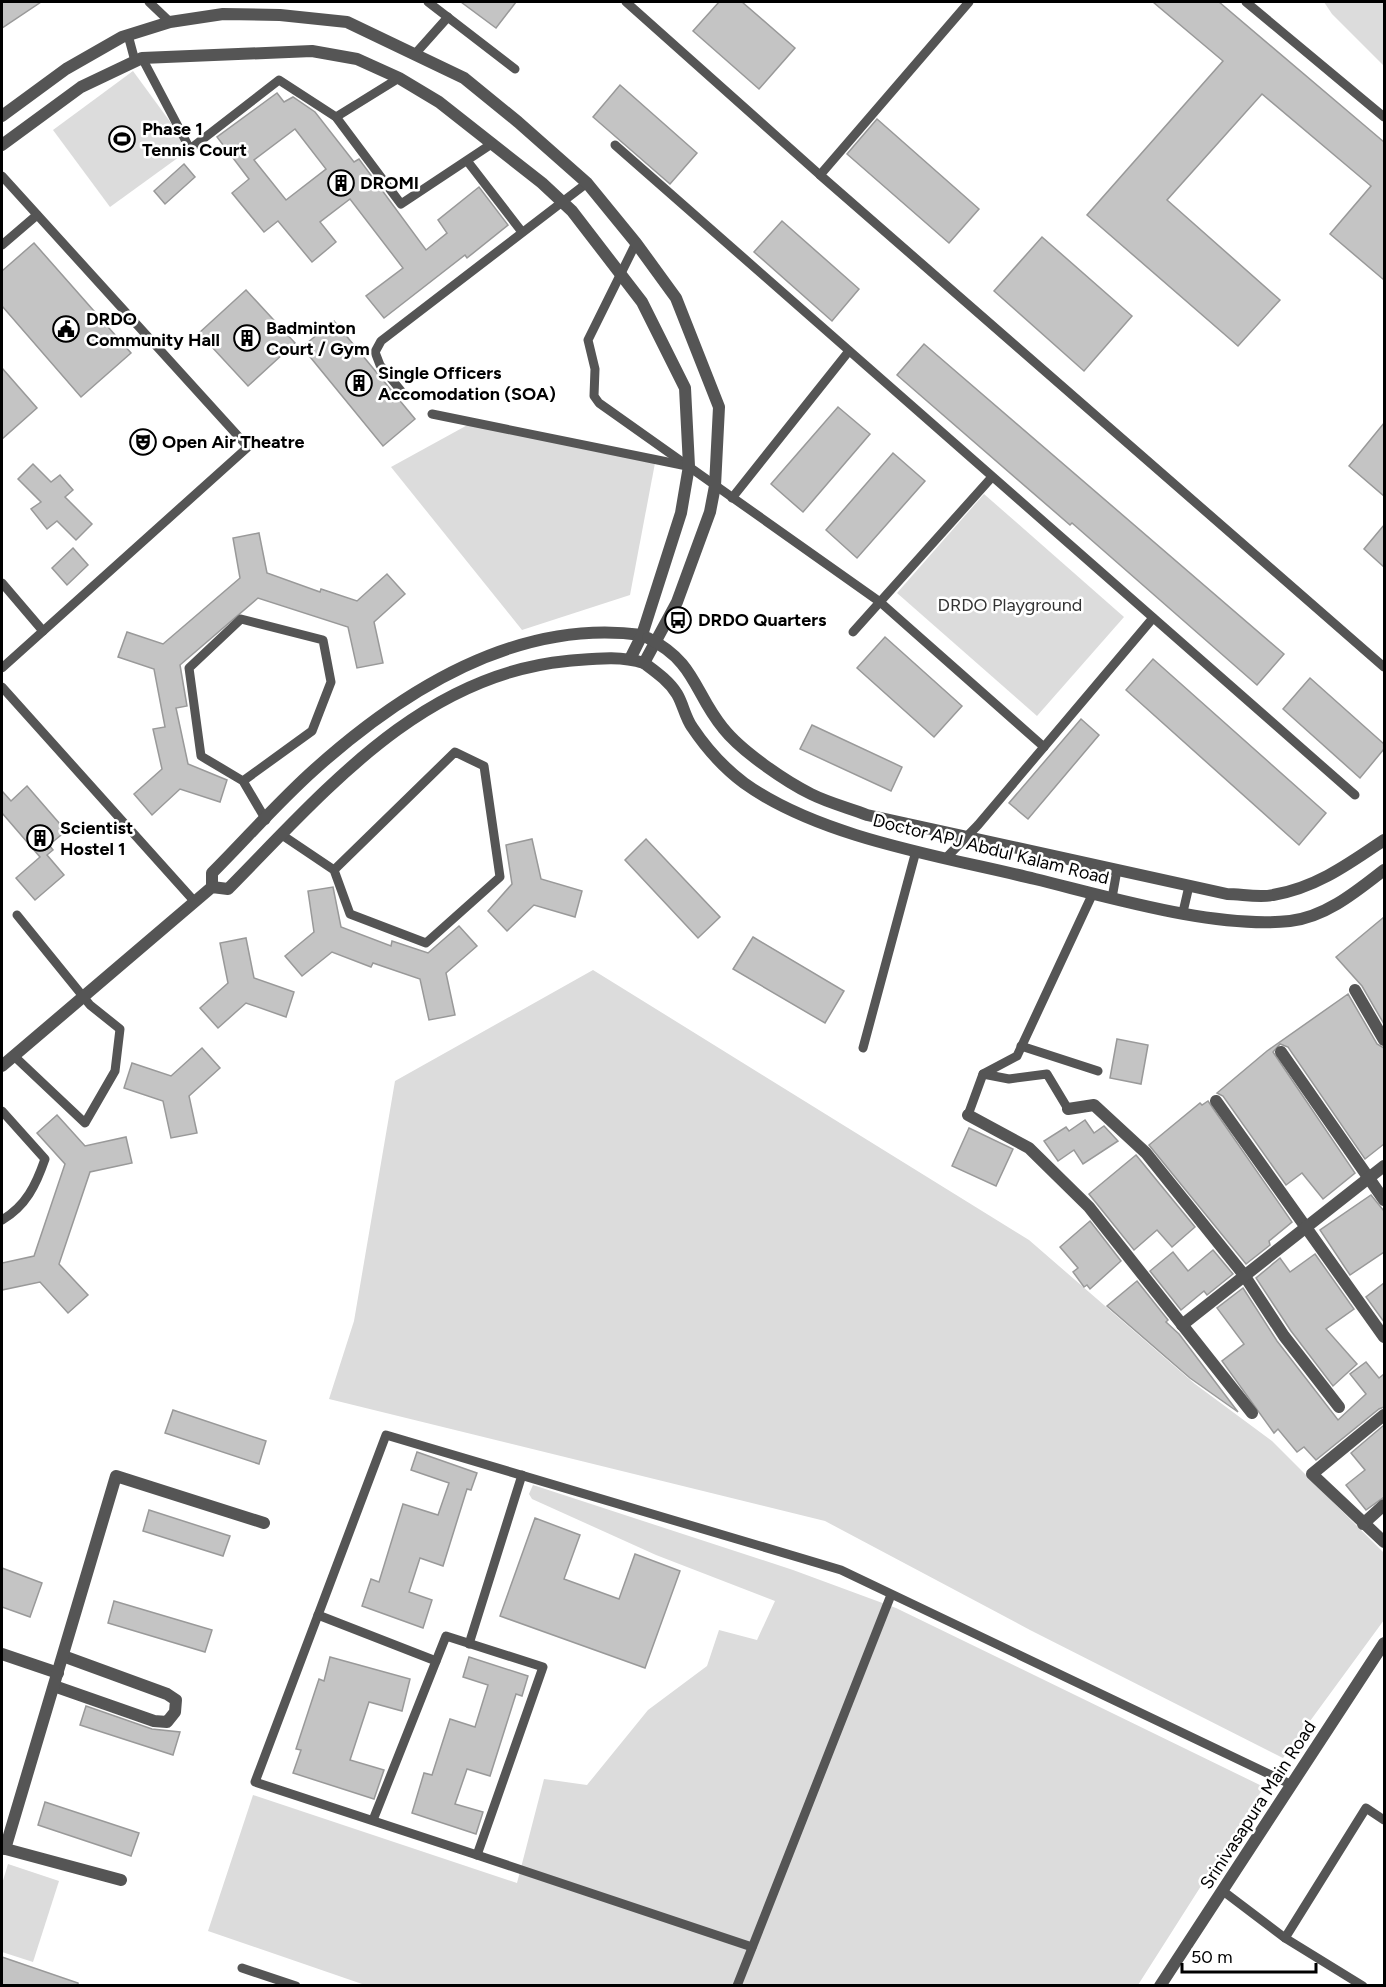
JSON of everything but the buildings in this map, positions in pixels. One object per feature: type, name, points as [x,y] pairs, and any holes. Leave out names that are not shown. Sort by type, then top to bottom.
[{"type":"street","points":[[2,116],[66,69],[128,35],[170,22],[223,14],[280,15],[347,22],[465,78],[587,183],[636,243],[676,298],[719,407],[715,486],[710,512],[683,587],[644,663],[630,659],[600,658],[520,668],[468,686],[413,717],[374,746],[228,889],[212,887],[2,1066]]},
{"type":"street","points":[[2,145],[81,87],[139,60],[312,51],[357,59],[399,78],[439,102],[493,143],[572,211],[642,302],[685,388],[689,466],[681,513],[642,635],[630,659]]},
{"type":"street","points":[[212,887],[212,873],[314,770],[373,721],[468,663],[510,647],[569,636],[620,632],[642,635],[676,657],[694,678],[723,729],[758,759],[810,794],[867,815],[1227,894],[1272,896],[1334,874],[1384,840]]},
{"type":"street","name":"Doctor APJ Abdul Kalam Road","points":[[644,663],[661,676],[676,693],[690,724],[706,748],[745,783],[798,813],[875,841],[1112,898],[1226,920],[1290,921],[1319,913],[1348,898],[1384,870]]},
{"type":"street","points":[[266,820],[282,835]]},
{"type":"street","points":[[1355,990],[1384,1040]]},
{"type":"street","points":[[1281,1052],[1384,1200]]},
{"type":"street","points":[[1216,1101],[1384,1337]]},
{"type":"street","points":[[1068,1108],[1094,1105],[1146,1153],[1244,1275],[1284,1336],[1339,1407]]},
{"type":"street","points":[[968,1115],[1029,1148],[1089,1207],[1252,1413]]},
{"type":"street","points":[[1182,1325],[1384,1166]]},
{"type":"street","points":[[1384,1415],[1312,1474],[1384,1542]]},
{"type":"street","points":[[121,1880],[3,1848],[116,1476],[264,1523]]},
{"type":"street","points":[[1363,1524],[1384,1505]]},
{"type":"street","name":"Srinivasapura Main Road","points":[[1160,1986],[1384,1643]]},
{"type":"street","points":[[2,1654],[58,1673]]},
{"type":"street","points":[[54,1686],[154,1721],[167,1722],[175,1712],[176,1700],[167,1694],[63,1656]]},
{"type":"lane","points":[[149,2],[170,22]]},
{"type":"lane","points":[[428,2],[515,69]]},
{"type":"lane","points":[[626,2],[820,175],[1384,667]]},
{"type":"lane","points":[[820,175],[969,2]]},
{"type":"lane","points":[[1246,2],[1384,117]]},
{"type":"lane","points":[[415,54],[447,17]]},
{"type":"lane","points":[[128,35],[139,60],[190,149],[279,80],[336,117],[401,204],[468,162],[493,143]]},
{"type":"lane","points":[[336,117],[399,78]]},
{"type":"lane","points":[[615,145],[1355,795]]},
{"type":"lane","points":[[468,162],[522,232]]},
{"type":"lane","points":[[2,176],[248,447],[2,668]]},
{"type":"lane","points":[[406,397],[380,365],[375,352],[381,342],[587,183]]},
{"type":"lane","points":[[2,245],[37,215]]},
{"type":"lane","points":[[636,243],[588,340],[595,369],[594,396],[599,404],[880,602],[1044,747]]},
{"type":"lane","points":[[732,498],[849,351]]},
{"type":"lane","points":[[432,414],[689,466]]},
{"type":"lane","points":[[853,632],[992,477]]},
{"type":"lane","points":[[2,583],[43,631]]},
{"type":"lane","points":[[945,859],[1153,618]]},
{"type":"lane","points":[[243,781],[312,731],[331,682],[323,640],[241,619],[189,668],[201,756],[243,781],[266,820]]},
{"type":"lane","points":[[2,687],[195,902]]},
{"type":"lane","points":[[282,835],[334,870],[350,914],[426,943],[500,877],[484,766],[455,752],[334,870]]},
{"type":"lane","points":[[863,1048],[916,851]]},
{"type":"lane","points":[[1112,898],[1116,870]]},
{"type":"lane","points":[[1183,912],[1189,886]]},
{"type":"lane","points":[[968,1115],[983,1074],[1017,1056],[1093,893]]},
{"type":"lane","points":[[14,1056],[85,1123],[115,1071],[120,1029],[84,996],[17,915]]},
{"type":"lane","points":[[1022,1046],[1098,1071]]},
{"type":"lane","points":[[983,1074],[1009,1079],[1047,1074],[1068,1108]]},
{"type":"lane","points":[[2,1111],[45,1159],[34,1189],[14,1213],[2,1220]]},
{"type":"lane","points":[[752,1947],[255,1782],[386,1435],[840,1570],[1292,1785]]},
{"type":"lane","points":[[469,1644],[522,1476]]},
{"type":"lane","points":[[737,1986],[891,1594]]},
{"type":"lane","points":[[318,1615],[436,1661]]},
{"type":"lane","points":[[373,1820],[446,1636],[543,1667],[477,1854]]},
{"type":"lane","points":[[1285,1938],[1366,1808],[1384,1820]]},
{"type":"lane","points":[[1223,1891],[1285,1938],[1364,1986]]},
{"type":"lane","points":[[242,1968],[296,1986]]},
{"type":"green space","points":[[1324,2],[1384,2],[1384,66],[1332,14]]},
{"type":"green space","name":"Phase 1 Tennis Court","points":[[133,71],[190,149],[110,207],[53,130]]},
{"type":"green space","points":[[473,422],[655,463],[630,595],[522,630],[391,467]]},
{"type":"green space","name":"DRDO Playground","points":[[984,494],[1124,617],[1037,716],[897,593]]},
{"type":"green space","points":[[593,970],[1029,1240],[1195,1384],[1272,1441],[1384,1553],[1384,1620],[1283,1758],[1030,1630],[825,1521],[329,1399],[354,1321],[395,1081]]},
{"type":"green space","points":[[533,1485],[793,1570],[896,1608],[1264,1787],[1138,1985],[365,1985],[208,1931],[253,1795],[517,1883],[544,1779],[587,1785],[648,1710],[707,1666],[719,1630],[757,1640],[775,1601],[656,1555],[532,1499],[529,1494]]},
{"type":"green space","points":[[8,1864],[59,1881],[33,1962],[2,1952],[2,1884]]},
{"type":"place","name":"Phase 1 Tennis Court","points":[[122,139]]},
{"type":"place","name":"DROMI","points":[[341,183]]},
{"type":"place","name":"DRDO Community Hall","points":[[66,329]]},
{"type":"place","name":"Badminton Court / Gym","points":[[247,338]]},
{"type":"place","name":"Single Officers Accomodation (SOA)","points":[[359,383]]},
{"type":"place","name":"Open Air Theatre","points":[[143,442]]},
{"type":"place","name":"DRDO Quarters","points":[[678,620]]},
{"type":"place","name":"Scientist Hostel 1","points":[[40,838]]}]
